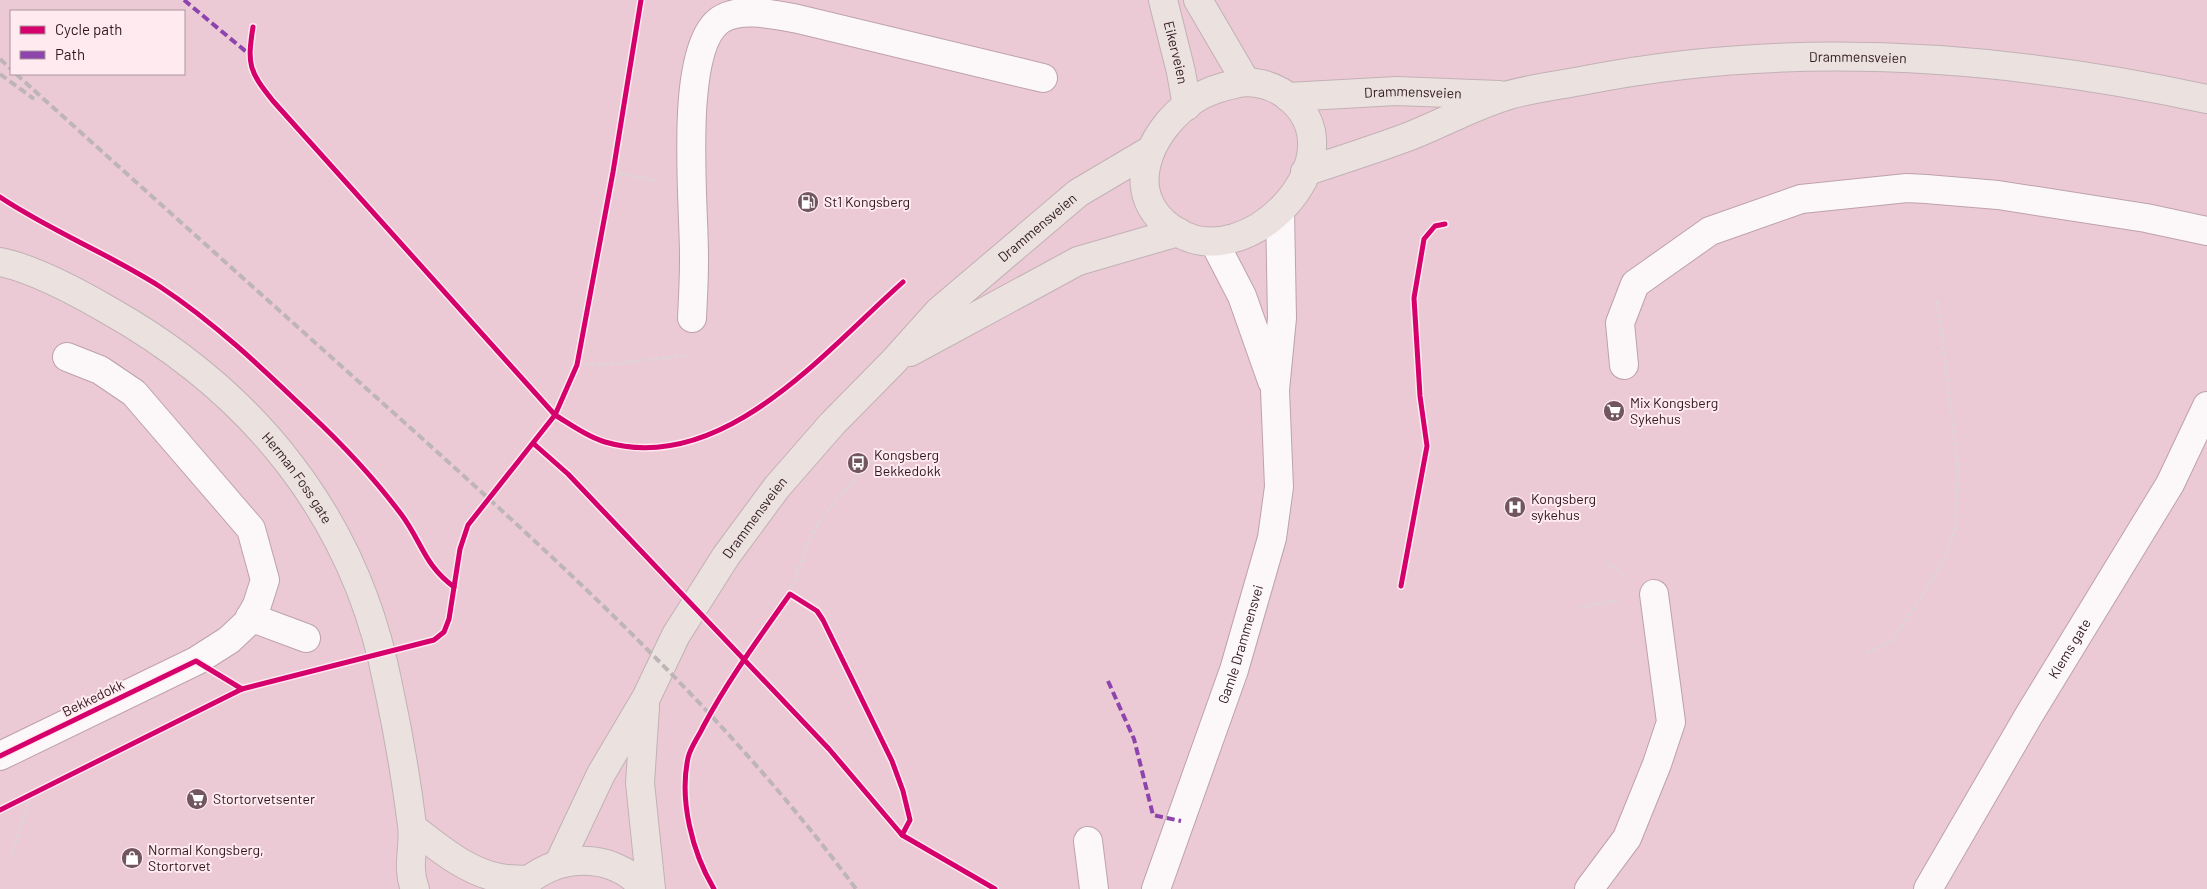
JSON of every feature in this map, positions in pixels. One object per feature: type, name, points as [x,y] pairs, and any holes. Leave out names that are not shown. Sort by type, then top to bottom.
[{"type":"main road","name":"Eikerveien","points":[[1163,0],[1181,72],[1187,106]]},
{"type":"main road","points":[[1198,0],[1246,82]]},
{"type":"main road","name":"Drammensveien","points":[[1305,172],[1409,136],[1508,95],[1676,65],[1834,56],[1942,62],[2018,68],[2121,82],[2207,99]]},
{"type":"main road","points":[[1246,82],[1269,86],[1288,97],[1298,106],[1310,132],[1311,145],[1305,172],[1291,199],[1280,211],[1248,234],[1214,242],[1201,241],[1178,232],[1164,223],[1154,210],[1145,182],[1149,151],[1165,126],[1193,100],[1221,87],[1246,82]]},
{"type":"main road","name":"Drammensveien","points":[[1288,97],[1398,91],[1508,95]]},
{"type":"main road","name":"Drammensveien","points":[[559,863],[601,774],[646,698],[676,636],[700,594],[777,487],[832,424],[894,362],[938,312],[1078,193],[1149,151]]},
{"type":"main road","name":"Drammensveien","points":[[894,362],[1078,261],[1178,232]]},
{"type":"main road","name":"Herman Foss gate","points":[[0,262],[90,299],[174,350],[207,376],[242,409],[295,471],[318,503],[339,540],[355,575],[368,610],[388,682],[413,828],[410,876],[415,889]]},
{"type":"main road","name":"Drammensveien","points":[[646,698],[640,756],[640,783],[651,889]]},
{"type":"main road","points":[[413,828],[443,851],[482,873],[501,879],[523,884],[542,870],[559,863],[580,860],[601,862],[621,869],[645,889]]},
{"type":"street","points":[[692,318],[694,260],[691,129],[694,91],[703,43],[711,29],[721,20],[733,15],[762,13],[798,19],[1042,78]]},
{"type":"street","points":[[1624,365],[1620,323],[1635,284],[1710,231],[1801,199],[1907,188],[1944,190],[1998,195],[2146,218],[2207,231]]},
{"type":"street","name":"Gamle Drammensvei","points":[[1156,889],[1234,670],[1272,538],[1279,487],[1275,390],[1282,318],[1280,211]]},
{"type":"street","name":"Gamle Drammensvei","points":[[1214,242],[1242,296],[1275,390]]},
{"type":"street","name":"Bekkedokk","points":[[0,756],[196,661],[229,640],[250,616],[265,580],[251,529],[134,393],[100,370],[67,357]]},
{"type":"street","name":"Klems gate","points":[[1928,889],[2029,715],[2168,489],[2207,406]]},
{"type":"street","points":[[1589,889],[1627,838],[1657,764],[1670,722],[1654,594]]},
{"type":"street","points":[[250,616],[306,638]]},
{"type":"street","points":[[1088,841],[1094,889]]},
{"type":"path","points":[[612,182],[615,163]]},
{"type":"path","points":[[613,172],[660,182]]},
{"type":"path","points":[[1866,653],[1893,640],[1942,562],[1956,526],[1958,466],[1937,298]]},
{"type":"path","points":[[577,365],[612,364],[691,355]]},
{"type":"path","points":[[574,373],[579,356]]},
{"type":"path","points":[[786,601],[810,540],[819,524],[830,507],[877,457]]},
{"type":"path","points":[[790,594],[797,598]]},
{"type":"path","points":[[23,798],[39,790]]},
{"type":"path","points":[[19,856],[9,856],[30,794]]},
{"type":"railway","points":[[0,59],[10,68]]},
{"type":"railway","points":[[0,74],[34,99]]},
{"type":"railway","points":[[17,75],[474,485],[591,594],[648,650],[756,765],[856,889]]},
{"type":"marked path","points":[[184,0],[249,54]]},
{"type":"marked path","points":[[1108,681],[1134,739],[1153,815],[1181,821]]},
{"type":"cycle path","points":[[0,810],[242,689],[434,640],[444,632],[449,619],[460,549],[468,525],[555,415],[577,365],[613,172],[641,0]]},
{"type":"cycle path","points":[[253,27],[250,50],[252,67],[259,82],[273,101],[555,415],[598,440],[648,448],[690,441],[731,425],[769,401],[806,372],[903,282]]},
{"type":"cycle path","points":[[0,197],[39,221],[159,286],[237,346],[321,425],[380,487],[408,524],[430,562],[444,579],[454,587]]},
{"type":"cycle path","points":[[1401,586],[1427,446],[1420,396],[1414,298],[1424,239],[1435,226],[1445,224]]},
{"type":"cycle path","points":[[534,444],[568,474],[829,749],[902,835],[995,889]]},
{"type":"cycle path","points":[[714,889],[699,859],[689,825],[685,791],[689,754],[744,659],[790,594],[817,611],[823,620],[892,761],[903,791],[910,820],[902,835]]},
{"type":"cycle path","points":[[0,756],[196,661],[242,689]]},
{"type":"place","name":"St1 Kongsberg","points":[[808,202]]},
{"type":"place","name":"Mix Kongsberg Sykehus","points":[[1614,411]]},
{"type":"place","name":"Kongsberg Bekkedokk","points":[[858,463]]},
{"type":"place","name":"Kongsberg sykehus","points":[[1515,507]]},
{"type":"place","name":"Stortorvetsenter","points":[[197,799]]},
{"type":"place","name":"Normal Kongsberg, Stortorvet","points":[[132,858]]}]
